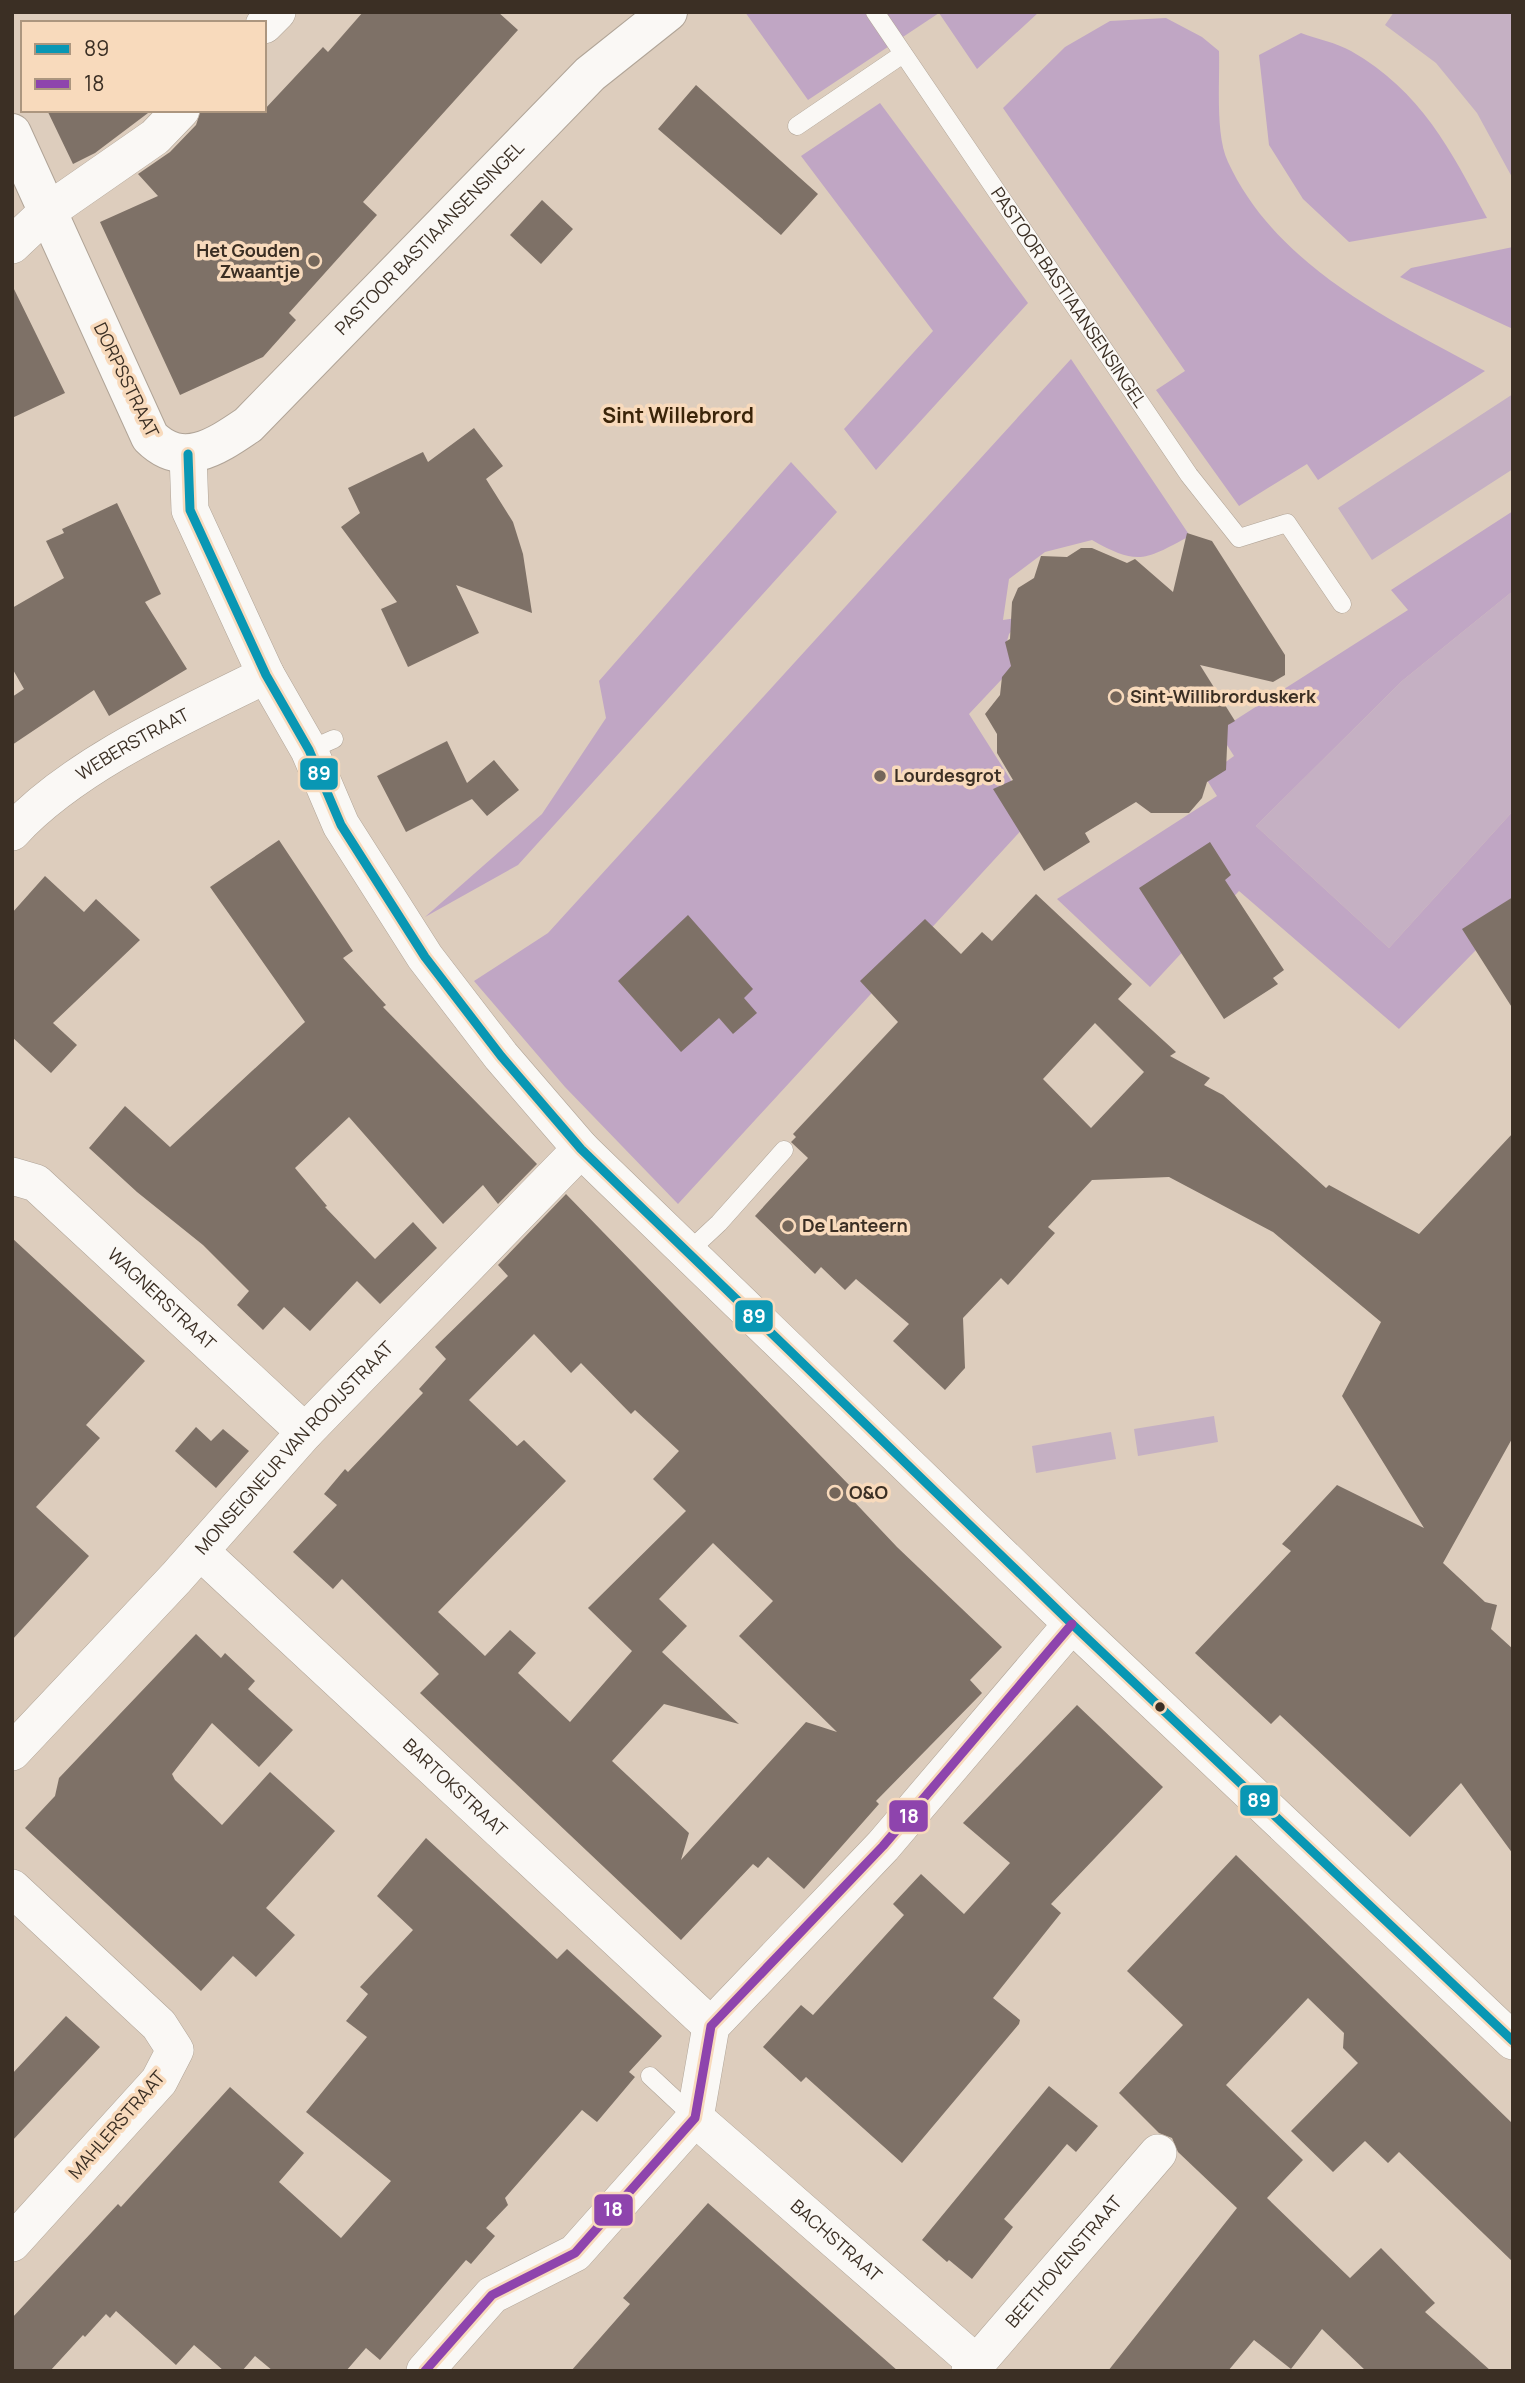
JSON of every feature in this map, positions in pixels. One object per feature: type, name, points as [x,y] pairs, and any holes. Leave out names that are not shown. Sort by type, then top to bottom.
[{"type":"street","name":"PASTOOR BASTIAANSENSINGEL","points":[[188,454],[202,452],[248,425],[590,75],[668,12]]},
{"type":"street","points":[[12,245],[47,212],[155,137],[179,112]]},
{"type":"street","name":"DORPSSTRAAT","points":[[12,133],[150,437],[162,449],[188,454]]},
{"type":"street","points":[[188,454],[190,510],[266,675],[322,745],[341,825],[425,957],[502,1056],[581,1149],[1072,1624],[1513,2041]]},
{"type":"street","name":"WEBERSTRAAT","points":[[12,832],[24,819],[82,776],[161,728],[266,675]]},
{"type":"street","name":"MONSEIGNEUR VAN ROOIJSTRAAT","points":[[12,1752],[200,1551],[305,1432],[581,1149]]},
{"type":"street","name":"WAGNERSTRAAT","points":[[12,1176],[36,1183],[305,1432]]},
{"type":"street","name":"BARTOKSTRAAT","points":[[200,1551],[711,2026]]},
{"type":"street","points":[[425,2371],[492,2295],[575,2253],[695,2118],[711,2026],[883,1846],[1072,1624]]},
{"type":"street","name":"MAHLERSTRAAT","points":[[12,1888],[159,2025],[175,2050],[159,2081],[12,2243]]},
{"type":"street","name":"BACHSTRAAT","points":[[695,2118],[973,2367]]},
{"type":"street","name":"BEETHOVENSTRAAT","points":[[973,2367],[1157,2153]]},
{"type":"lane","name":"PASTOOR BASTIAANSENSINGEL","points":[[874,12],[1189,475],[1239,538],[1287,523],[1342,604]]},
{"type":"lane","points":[[797,126],[903,54]]},
{"type":"lane","points":[[688,1252],[719,1223],[784,1150]]},
{"type":"lane","points":[[650,2076],[695,2118]]},
{"type":"shaded area","points":[[745,12],[1039,12],[977,69],[939,13],[808,100]]},
{"type":"shaded area","points":[[1394,12],[1513,12],[1513,179],[1477,113],[1436,63],[1385,25]]},
{"type":"shaded area","points":[[1166,18],[1202,37],[1219,51],[1219,108],[1224,151],[1249,199],[1275,231],[1305,260],[1375,310],[1485,371],[1318,480],[1307,464],[1239,506],[1156,390],[1185,371],[1003,108],[1065,47],[1110,21]]},
{"type":"shaded area","points":[[1301,33],[1351,51],[1397,85],[1432,124],[1487,218],[1349,242],[1303,199],[1269,145],[1259,55]]},
{"type":"shaded area","points":[[880,103],[1028,303],[876,470],[844,429],[933,331],[801,156]]},
{"type":"shaded area","points":[[1513,247],[1513,329],[1400,277],[1411,268]]},
{"type":"shaded area","points":[[1071,359],[1190,536],[1142,557],[1121,554],[1092,540],[1045,552],[1009,579],[1003,620],[1024,617],[1009,634],[1007,641],[1019,661],[969,714],[1014,785],[1027,824],[678,1204],[565,1087],[474,981],[548,933]]},
{"type":"shaded area","points":[[1513,394],[1513,469],[1372,560],[1338,508]]},
{"type":"shaded area","points":[[791,462],[837,512],[518,865],[425,917],[542,814],[606,718],[599,681]]},
{"type":"shaded area","points":[[1513,511],[1513,591],[1402,681],[1256,826],[1389,948],[1513,811],[1513,912],[1399,1029],[1239,891],[1150,987],[1057,899],[1217,796],[1205,777],[1234,756],[1218,731],[1408,610],[1391,590]]},
{"type":"shaded area","points":[[1513,591],[1513,811],[1389,948],[1256,826],[1402,681]]},
{"type":"shaded area","points":[[1214,1416],[1218,1442],[1138,1456],[1134,1429]]},
{"type":"shaded area","points":[[1111,1432],[1116,1459],[1036,1473],[1032,1446]]},
{"type":"building","points":[[363,12],[498,12],[518,30],[363,202],[377,215],[289,313],[296,320],[263,357],[180,395],[100,222],[158,196],[138,174],[170,152],[196,125],[200,112],[266,112],[266,108],[323,47],[328,52]]},
{"type":"building","points":[[696,85],[818,194],[781,235],[658,129]]},
{"type":"building","points":[[48,112],[149,112],[95,153],[73,164]]},
{"type":"building","points":[[542,200],[573,229],[541,264],[510,235]]},
{"type":"building","points":[[12,285],[65,393],[12,418]]},
{"type":"building","points":[[474,428],[503,466],[486,479],[513,522],[523,554],[532,613],[456,585],[479,633],[408,667],[381,609],[397,602],[341,527],[360,513],[348,488],[423,452],[428,462]]},
{"type":"building","points":[[117,503],[161,594],[145,602],[187,669],[109,716],[94,690],[12,745],[12,697],[24,689],[12,668],[12,608],[64,578],[46,541],[64,533],[62,529]]},
{"type":"building","name":"Sint-Willibrorduskerk","points":[[1187,533],[1212,541],[1285,655],[1285,675],[1273,682],[1200,665],[1235,721],[1228,725],[1226,770],[1207,782],[1202,798],[1189,813],[1151,813],[1136,802],[1085,833],[1090,842],[1044,871],[993,789],[1013,780],[997,753],[997,734],[985,714],[1000,695],[1002,677],[1011,666],[1005,642],[1010,639],[1012,602],[1018,588],[1034,578],[1041,556],[1067,557],[1081,548],[1092,548],[1127,563],[1135,559],[1173,592]]},
{"type":"building","points":[[447,741],[467,783],[494,760],[519,790],[487,816],[472,799],[406,832],[377,776]]},
{"type":"building","points":[[279,840],[353,951],[343,958],[386,1005],[383,1007],[537,1164],[498,1204],[483,1185],[443,1224],[349,1117],[295,1168],[327,1206],[325,1207],[375,1259],[413,1222],[437,1248],[380,1304],[357,1281],[310,1331],[284,1307],[263,1330],[237,1305],[249,1291],[203,1245],[137,1192],[89,1148],[125,1106],[170,1147],[305,1022],[210,887]]},
{"type":"building","points":[[1210,842],[1231,875],[1225,880],[1284,970],[1273,978],[1278,984],[1224,1019],[1139,888]]},
{"type":"building","points":[[45,876],[84,912],[96,899],[140,940],[53,1023],[77,1045],[51,1073],[12,1037],[12,913]]},
{"type":"building","points":[[1036,894],[1132,984],[1118,999],[1176,1052],[1170,1056],[1210,1078],[1204,1085],[1223,1095],[1326,1188],[1329,1185],[1419,1234],[1513,1133],[1513,1437],[1443,1563],[1485,1602],[1497,1605],[1491,1629],[1513,1649],[1513,1854],[1461,1783],[1410,1837],[1280,1715],[1271,1724],[1195,1653],[1291,1551],[1282,1544],[1337,1485],[1424,1528],[1342,1396],[1381,1322],[1273,1232],[1169,1177],[1092,1180],[1048,1227],[1055,1233],[1008,1285],[1001,1278],[963,1318],[965,1368],[945,1390],[893,1341],[909,1324],[856,1279],[845,1290],[821,1267],[815,1274],[755,1216],[808,1158],[791,1142],[796,1137],[793,1134],[898,1022],[860,981],[925,919],[961,954],[982,932],[992,941]],"holes":[[[1095,1023],[1144,1072],[1091,1128],[1043,1079]]]},
{"type":"building","points":[[1513,897],[1513,1009],[1462,929]]},
{"type":"building","points":[[688,915],[753,989],[744,998],[757,1013],[733,1034],[719,1018],[681,1052],[618,981]]},
{"type":"building","points":[[566,1194],[852,1488],[846,1493],[897,1547],[1002,1647],[970,1680],[982,1693],[876,1801],[879,1804],[804,1889],[768,1857],[758,1868],[753,1864],[681,1940],[420,1693],[439,1674],[342,1579],[333,1589],[293,1552],[337,1505],[324,1494],[345,1469],[348,1472],[423,1393],[419,1389],[446,1359],[435,1347],[508,1276],[498,1265]],"holes":[[[534,1334],[571,1373],[581,1363],[631,1414],[635,1410],[679,1451],[653,1479],[686,1511],[588,1608],[632,1651],[570,1722],[518,1673],[536,1653],[510,1630],[485,1656],[438,1612],[566,1481],[524,1440],[517,1446],[469,1400]],[[713,1543],[773,1601],[739,1636],[837,1732],[806,1722],[681,1860],[689,1833],[612,1761],[664,1704],[739,1724],[662,1652],[687,1626],[659,1599]]]},
{"type":"building","points":[[12,1238],[145,1361],[86,1425],[100,1438],[36,1507],[89,1556],[12,1640]]},
{"type":"building","points":[[196,1427],[211,1441],[223,1429],[249,1451],[216,1488],[175,1451]]},
{"type":"building","points":[[196,1634],[221,1658],[225,1653],[255,1681],[248,1689],[293,1730],[259,1767],[212,1723],[172,1774],[175,1780],[222,1825],[270,1772],[335,1831],[266,1908],[295,1935],[256,1977],[233,1956],[201,1991],[25,1828],[55,1796],[59,1778]]},
{"type":"building","points":[[1077,1705],[1163,1787],[1051,1904],[1061,1913],[993,1998],[1020,2020],[1019,2024],[902,2163],[806,2077],[801,2082],[763,2047],[801,2005],[813,2015],[904,1915],[893,1904],[921,1874],[964,1914],[1010,1863],[963,1823]]},
{"type":"building","points":[[426,1838],[557,1959],[567,1949],[662,2036],[629,2072],[635,2077],[597,2122],[582,2110],[505,2198],[508,2205],[486,2228],[495,2236],[471,2264],[466,2260],[380,2360],[366,2348],[346,2371],[273,2371],[255,2356],[242,2371],[224,2371],[194,2345],[176,2365],[116,2311],[110,2318],[106,2314],[50,2371],[12,2371],[12,2318],[118,2204],[121,2207],[230,2087],[304,2153],[279,2182],[341,2238],[391,2181],[306,2112],[367,2037],[346,2021],[368,1994],[360,1987],[413,1930],[377,1896]]},
{"type":"building","points":[[1236,1855],[1513,2124],[1513,2262],[1399,2152],[1388,2163],[1365,2141],[1333,2172],[1291,2131],[1358,2063],[1343,2048],[1344,2033],[1308,1998],[1226,2085],[1303,2160],[1267,2198],[1350,2278],[1381,2248],[1435,2303],[1425,2312],[1491,2371],[1366,2371],[1322,2329],[1291,2369],[1254,2340],[1228,2371],[1108,2371],[1237,2208],[1178,2152],[1172,2138],[1159,2133],[1119,2093],[1183,2025],[1127,1971]]},
{"type":"building","points":[[66,2016],[100,2047],[12,2141],[12,2074]]},
{"type":"building","points":[[1049,2086],[1098,2126],[1076,2152],[1067,2144],[1004,2219],[1013,2227],[972,2279],[922,2240]]},
{"type":"building","points":[[708,2203],[898,2371],[571,2371],[630,2304],[623,2298]]},
{"type":"transit line","name":"89","points":[[188,454],[190,510],[266,675],[309,750],[341,825],[425,957],[501,1056],[581,1149],[1072,1624],[1513,2041]]},
{"type":"transit line","name":"18","points":[[425,2371],[492,2295],[575,2253],[695,2118],[711,2026],[883,1846],[1072,1624]]},
{"type":"place","name":"Het Gouden Zwaantje","points":[[314,261]]},
{"type":"place","name":"Sint-Willibrorduskerk","points":[[1116,697]]},
{"type":"place","name":"Lourdesgrot","points":[[880,776]]},
{"type":"place","name":"De Lanteern","points":[[788,1226]]},
{"type":"place","name":"O&O","points":[[835,1493]]},
{"type":"district","name":"Sint Willebrord","points":[[678,416]]}]
